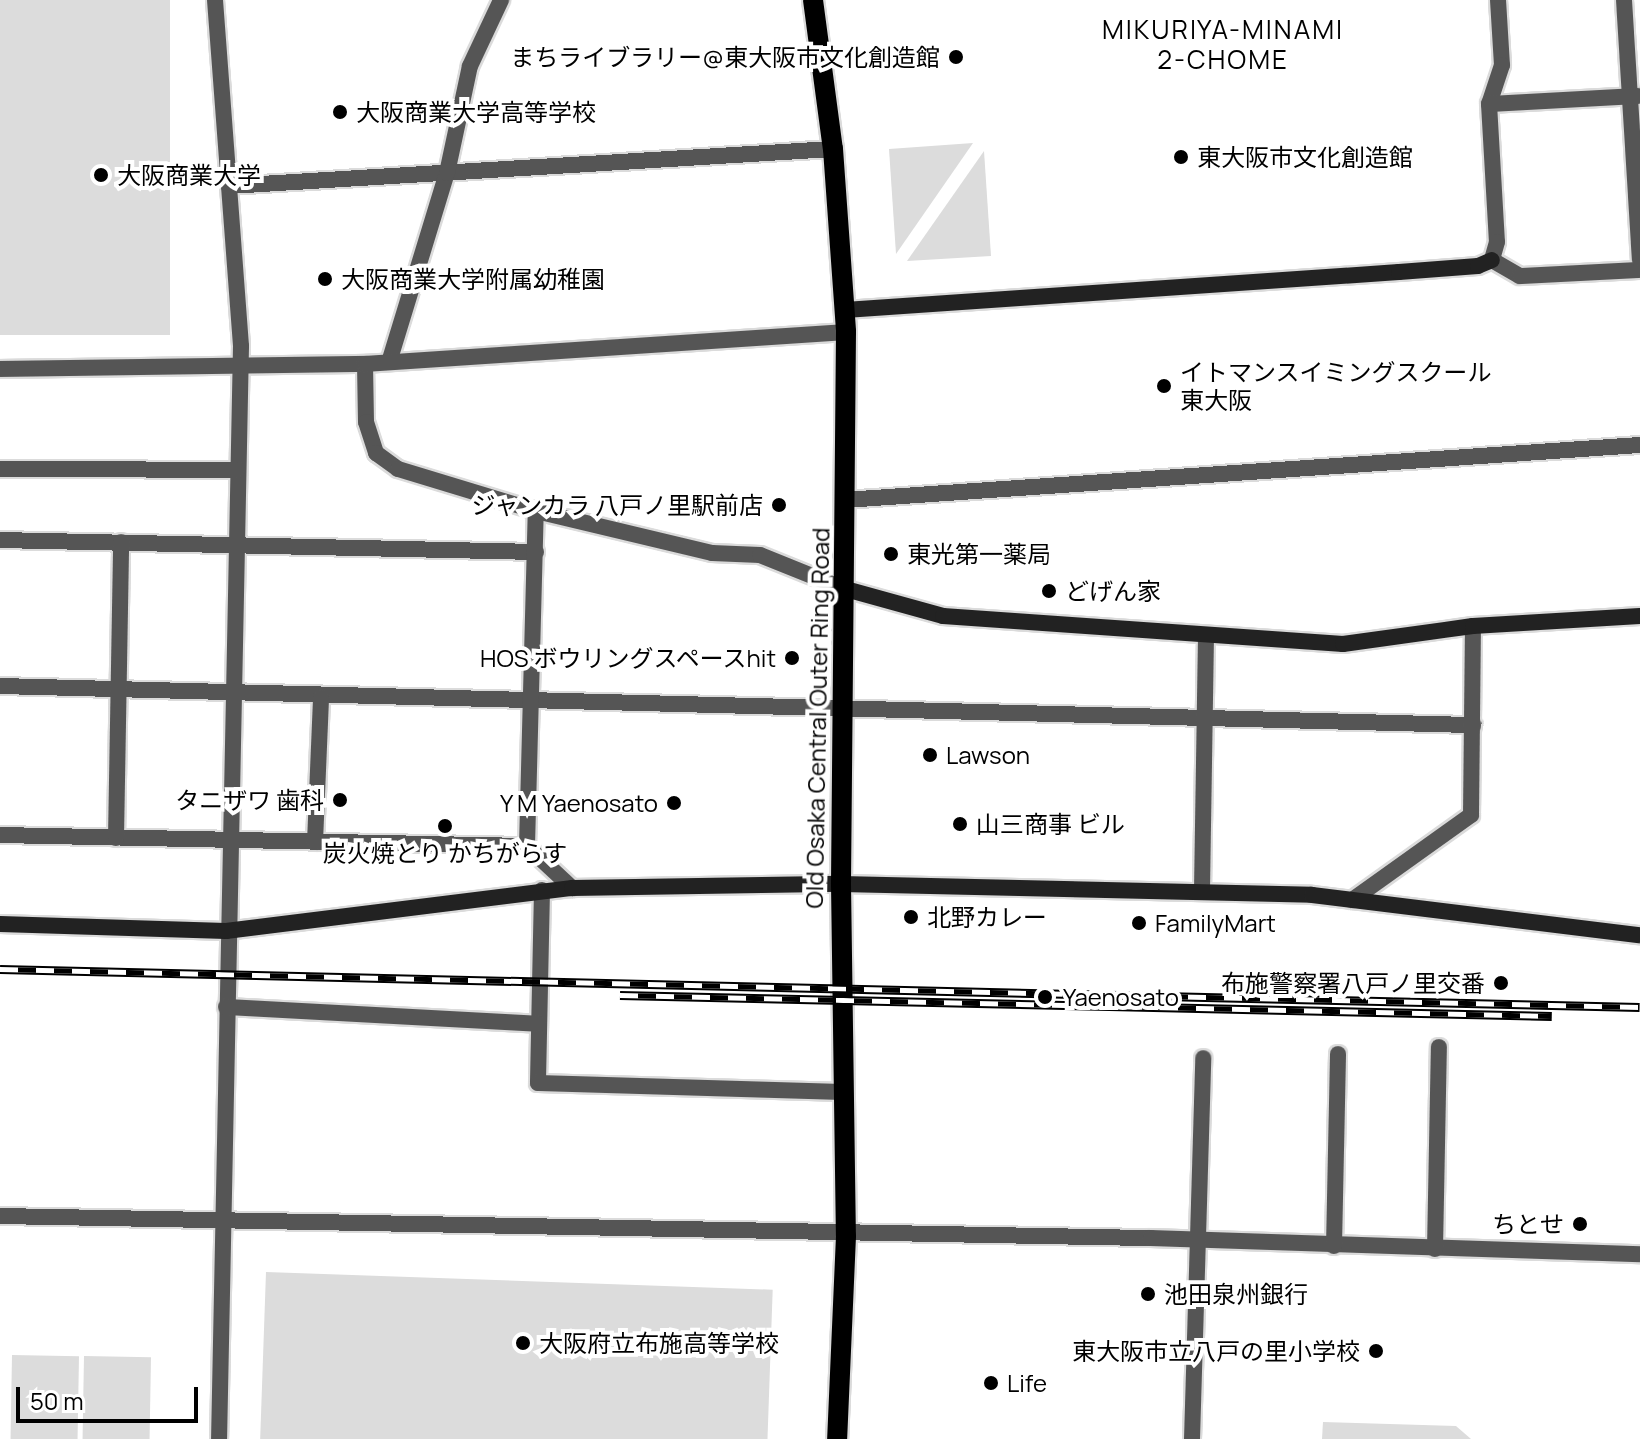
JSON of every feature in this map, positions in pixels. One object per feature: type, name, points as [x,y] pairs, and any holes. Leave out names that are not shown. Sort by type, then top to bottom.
[{"type":"main road","name":"Old Osaka Central Outer Ring Road","points":[[813,0],[833,149],[846,332],[841,884],[846,1236],[837,1439]]},
{"type":"street","points":[[215,0],[240,367],[226,931],[219,1439]]},
{"type":"street","points":[[390,359],[447,173],[470,66],[501,0]]},
{"type":"street","points":[[1492,260],[1497,242],[1489,104],[1502,65],[1498,0]]},
{"type":"street","points":[[1624,0],[1635,96],[1640,260]]},
{"type":"street","points":[[1489,104],[1635,96]]},
{"type":"street","points":[[229,186],[833,149]]},
{"type":"street","points":[[1492,260],[1520,276],[1640,270]]},
{"type":"street","points":[[845,310],[1415,271],[1478,266],[1492,260]]},
{"type":"street","points":[[0,369],[365,364],[390,359],[846,332]]},
{"type":"street","points":[[365,364],[366,422],[376,453],[398,469],[536,511],[712,553],[760,555],[842,588],[943,616],[1206,638],[1343,644],[1473,626],[1640,616]]},
{"type":"street","points":[[845,500],[1640,445]]},
{"type":"street","points":[[0,469],[237,470]]},
{"type":"street","points":[[527,846],[536,511]]},
{"type":"street","points":[[0,540],[536,552]]},
{"type":"street","points":[[116,838],[121,542]]},
{"type":"street","points":[[1352,900],[1471,815],[1473,626]]},
{"type":"street","points":[[1202,890],[1206,638]]},
{"type":"street","points":[[0,686],[321,697],[845,705],[1205,719],[1473,725]]},
{"type":"street","points":[[315,842],[321,697]]},
{"type":"street","points":[[0,835],[527,846],[572,888]]},
{"type":"street","points":[[0,924],[226,931],[542,890],[841,884],[1202,890],[1352,900],[1640,935]]},
{"type":"street","points":[[542,890],[538,1083],[843,1092]]},
{"type":"street","points":[[226,1007],[539,1024]]},
{"type":"street","points":[[1435,1249],[1439,1047]]},
{"type":"street","points":[[1334,1246],[1338,1054]]},
{"type":"street","points":[[1192,1439],[1203,1058]]},
{"type":"street","points":[[0,1216],[1640,1254]]},
{"type":"shaded area","name":"大阪商業大学","points":[[0,0],[170,0],[170,335],[0,335]]},
{"type":"shaded area","points":[[973,143],[896,254],[889,149]]},
{"type":"shaded area","points":[[984,151],[991,256],[907,261]]},
{"type":"shaded area","name":"大阪府立布施高等学校","points":[[266,1272],[773,1290],[767,1439],[260,1439]]},
{"type":"shaded area","points":[[12,1355],[79,1356],[78,1439],[11,1439]]},
{"type":"shaded area","points":[[84,1356],[151,1357],[150,1439],[83,1439]]},
{"type":"shaded area","points":[[1323,1422],[1456,1426],[1471,1439],[1322,1439]]},
{"type":"railway","points":[[0,969],[1640,1007]]},
{"type":"railway","points":[[620,995],[1552,1016]]},
{"type":"place","name":"まちライブラリー@東大阪市文化創造館","points":[[956,57]]},
{"type":"place","name":"大阪商業大学高等学校","points":[[340,112]]},
{"type":"place","name":"東大阪市文化創造館","points":[[1181,157]]},
{"type":"place","name":"大阪商業大学","points":[[101,175]]},
{"type":"place","name":"大阪商業大学附属幼稚園","points":[[325,279]]},
{"type":"place","name":"イトマンスイミングスクール 東大阪","points":[[1164,386]]},
{"type":"place","name":"ジャンカラ 八戸ノ里駅前店","points":[[779,505]]},
{"type":"place","name":"東光第一薬局","points":[[891,554]]},
{"type":"place","name":"どげん家","points":[[1049,591]]},
{"type":"place","name":"HOS ボウリングスペースhit","points":[[792,658]]},
{"type":"place","name":"Lawson","points":[[930,755]]},
{"type":"place","name":"タニザワ 歯科","points":[[340,800]]},
{"type":"place","name":"Y M Yaenosato","points":[[674,803]]},
{"type":"place","name":"山三商事 ビル","points":[[960,824]]},
{"type":"place","name":"炭火焼とり かちがらす","points":[[445,826]]},
{"type":"place","name":"北野カレー","points":[[911,917]]},
{"type":"place","name":"FamilyMart","points":[[1139,923]]},
{"type":"place","name":"布施警察署八戸ノ里交番","points":[[1501,983]]},
{"type":"place","name":"Yaenosato","points":[[1045,997]]},
{"type":"place","name":"ちとせ","points":[[1580,1224]]},
{"type":"place","name":"池田泉州銀行","points":[[1148,1294]]},
{"type":"place","name":"大阪府立布施高等学校","points":[[523,1343]]},
{"type":"place","name":"東大阪市立八戸の里小学校","points":[[1376,1351]]},
{"type":"place","name":"Life","points":[[991,1383]]},
{"type":"district","name":"MIKURIYA-MINAMI 2-CHOME","points":[[1223,45]]}]
